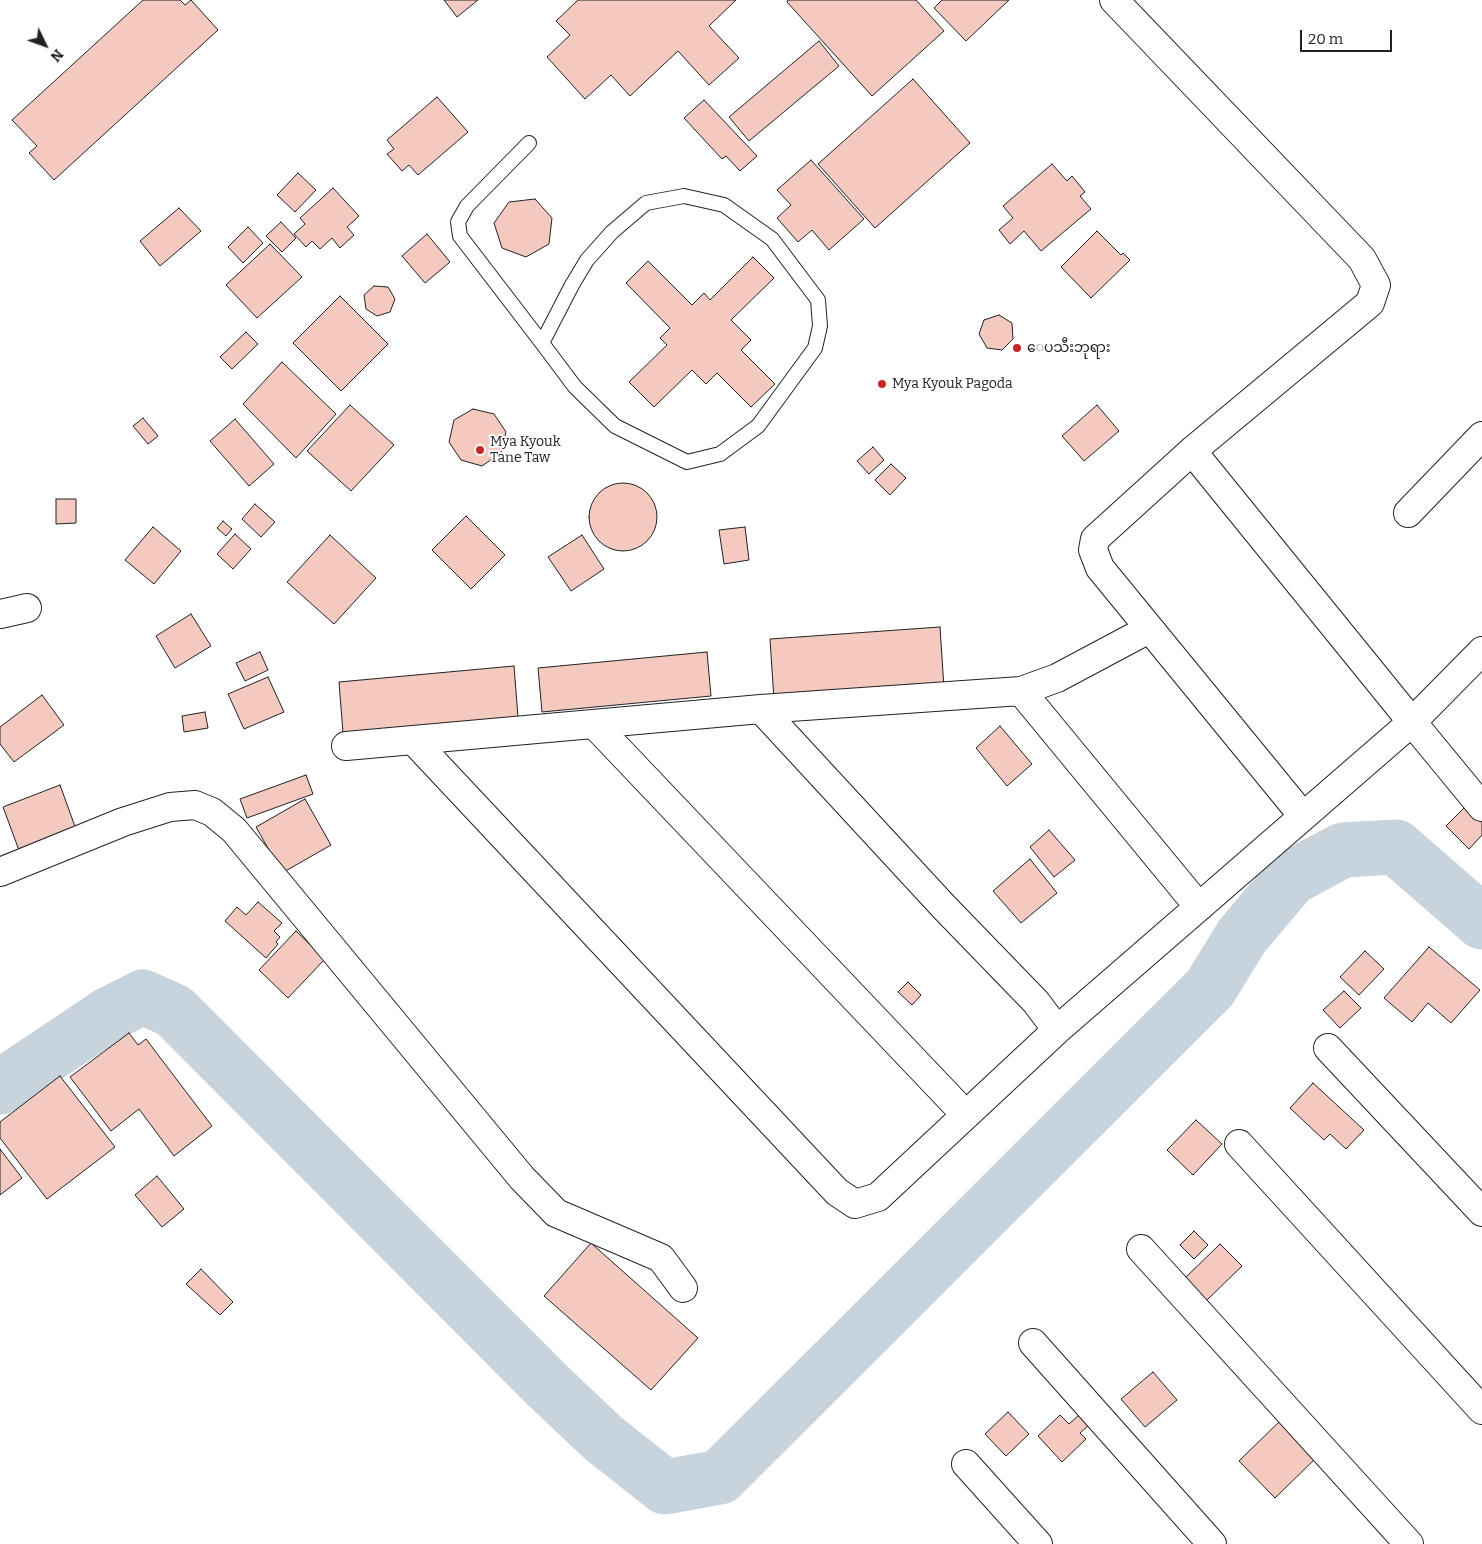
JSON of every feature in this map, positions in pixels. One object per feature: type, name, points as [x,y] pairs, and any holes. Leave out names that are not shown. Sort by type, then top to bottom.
[{"type":"street","points":[[1114,0],[1362,259],[1376,285],[1370,303],[1192,451],[1095,539],[1093,550],[1100,568],[1303,816]]},
{"type":"street","points":[[1408,513],[1482,436]]},
{"type":"street","points":[[1192,451],[1482,807]]},
{"type":"street","points":[[0,614],[27,608]]},
{"type":"street","points":[[346,746],[761,709],[1021,691],[1057,678],[1149,629]]},
{"type":"street","points":[[413,740],[837,1192],[855,1204],[878,1197],[1057,1030],[1412,722],[1482,651]]},
{"type":"street","points":[[1021,691],[1199,907]]},
{"type":"street","points":[[761,709],[944,907],[1036,1002],[1057,1030]]},
{"type":"street","points":[[594,724],[966,1115]]},
{"type":"street","points":[[0,872],[123,822],[170,807],[195,806],[212,812],[234,830],[522,1178],[556,1213],[661,1258],[684,1288]]},
{"type":"street","points":[[1328,1048],[1482,1212]]},
{"type":"street","points":[[1239,1144],[1482,1410]]},
{"type":"street","points":[[1141,1249],[1409,1544]]},
{"type":"street","points":[[1034,1343],[1212,1544]]},
{"type":"street","points":[[966,1464],[1038,1544]]},
{"type":"lane","points":[[528,143],[467,206],[458,222],[460,236],[542,344],[575,387],[615,426],[687,462],[720,454],[758,426],[814,348],[820,326],[818,300],[772,239],[724,205],[684,196],[646,203],[612,232],[587,260],[572,284],[542,344]]},
{"type":"building","points":[[143,0],[180,0],[185,5],[191,0],[218,30],[54,180],[29,153],[37,146],[12,120]]},
{"type":"building","points":[[444,0],[478,0],[457,17]]},
{"type":"building","points":[[578,0],[736,0],[709,26],[739,58],[709,85],[678,51],[630,96],[611,75],[585,99],[547,57],[570,35],[556,21]]},
{"type":"building","points":[[788,0],[916,0],[944,31],[872,96],[787,2]]},
{"type":"building","points":[[942,0],[1009,0],[966,41],[934,8]]},
{"type":"building","points":[[819,41],[839,66],[749,141],[729,117]]},
{"type":"building","points":[[913,79],[970,143],[875,228],[818,164]]},
{"type":"building","points":[[437,97],[468,132],[418,175],[409,165],[402,171],[387,154],[394,149],[387,140]]},
{"type":"building","points":[[704,100],[757,156],[740,171],[726,156],[722,159],[684,118]]},
{"type":"building","points":[[811,160],[864,219],[829,250],[812,230],[798,242],[777,218],[791,205],[777,190]]},
{"type":"building","points":[[1052,164],[1067,181],[1072,176],[1085,192],[1080,196],[1091,209],[1041,251],[1024,231],[1010,244],[999,230],[1013,218],[1003,206]]},
{"type":"building","points":[[298,173],[316,190],[295,212],[277,195]]},
{"type":"building","points":[[333,188],[359,216],[347,227],[354,235],[340,248],[332,238],[320,249],[312,241],[306,247],[294,234],[305,224],[300,218]]},
{"type":"building","points":[[535,199],[552,218],[549,244],[526,257],[502,248],[494,223],[509,202]]},
{"type":"building","points":[[179,208],[201,231],[160,266],[140,241]]},
{"type":"building","points":[[281,222],[296,238],[282,252],[266,236]]},
{"type":"building","points":[[248,227],[263,243],[243,263],[228,247]]},
{"type":"building","points":[[1097,231],[1121,255],[1123,253],[1130,260],[1091,298],[1061,267]]},
{"type":"building","points":[[427,234],[450,262],[425,283],[402,256]]},
{"type":"building","points":[[270,244],[302,277],[257,318],[226,285]]},
{"type":"building","points":[[753,257],[774,278],[731,320],[751,340],[741,350],[775,384],[751,407],[717,373],[706,384],[692,370],[654,407],[629,382],[667,345],[660,338],[670,328],[626,283],[648,261],[692,305],[704,293],[710,300]]},
{"type":"building","points":[[374,286],[388,287],[395,299],[390,312],[377,316],[366,309],[364,295]]},
{"type":"building","points":[[340,296],[388,344],[341,391],[293,343]]},
{"type":"building","points":[[999,315],[1012,323],[1013,339],[1002,350],[987,348],[979,334],[984,320]]},
{"type":"building","points":[[246,332],[258,344],[232,369],[220,357]]},
{"type":"building","points":[[282,362],[336,414],[296,458],[243,404]]},
{"type":"building","points":[[350,405],[394,445],[351,491],[307,451]]},
{"type":"building","points":[[1097,405],[1119,431],[1084,461],[1062,436]]},
{"type":"building","points":[[473,409],[494,414],[506,432],[501,453],[482,466],[461,460],[449,442],[454,420]]},
{"type":"building","points":[[143,418],[158,436],[148,444],[133,426]]},
{"type":"building","points":[[235,419],[274,464],[249,486],[210,441]]},
{"type":"building","points":[[873,447],[884,460],[869,474],[857,461]]},
{"type":"building","points":[[891,464],[906,478],[890,495],[875,480]]},
{"type":"building","points":[[616,483],[630,483],[642,488],[652,498],[657,510],[657,524],[652,536],[642,546],[630,551],[616,551],[604,546],[594,536],[589,524],[589,510],[594,498],[604,488]]},
{"type":"building","points":[[56,499],[76,499],[76,523],[56,524]]},
{"type":"building","points":[[255,504],[275,522],[261,537],[242,519]]},
{"type":"building","points":[[466,516],[505,555],[471,589],[432,550]]},
{"type":"building","points":[[223,521],[232,529],[226,536],[217,528]]},
{"type":"building","points":[[153,527],[181,551],[154,584],[125,560]]},
{"type":"building","points":[[745,527],[749,560],[724,564],[719,530]]},
{"type":"building","points":[[235,534],[251,549],[233,569],[217,554]]},
{"type":"building","points":[[330,535],[376,578],[334,624],[287,582]]},
{"type":"building","points":[[582,535],[604,569],[571,591],[548,557]]},
{"type":"building","points":[[191,614],[211,646],[175,668],[156,636]]},
{"type":"building","points":[[940,627],[944,688],[774,700],[770,639]]},
{"type":"building","points":[[260,652],[268,670],[245,681],[236,663]]},
{"type":"building","points":[[707,652],[711,696],[542,712],[538,668]]},
{"type":"building","points":[[514,666],[518,717],[343,733],[339,682]]},
{"type":"building","points":[[268,677],[284,712],[244,729],[228,694]]},
{"type":"building","points":[[42,695],[64,725],[14,762],[0,744],[0,727]]},
{"type":"building","points":[[205,712],[208,728],[184,732],[182,716]]},
{"type":"building","points":[[1000,726],[1032,764],[1007,786],[976,748]]},
{"type":"building","points":[[306,775],[313,794],[247,818],[240,799]]},
{"type":"building","points":[[60,785],[77,832],[20,853],[3,807]]},
{"type":"building","points":[[305,799],[331,845],[282,873],[256,827]]},
{"type":"building","points":[[1466,806],[1482,822],[1482,835],[1469,849],[1446,826]]},
{"type":"building","points":[[1049,830],[1075,860],[1054,877],[1030,847]]},
{"type":"building","points":[[1030,859],[1057,893],[1021,923],[993,891]]},
{"type":"building","points":[[258,902],[282,923],[274,931],[280,937],[276,942],[278,944],[266,958],[225,921],[237,907],[246,915]]},
{"type":"building","points":[[296,931],[325,959],[288,998],[259,970]]},
{"type":"building","points":[[1429,947],[1480,990],[1451,1023],[1428,1003],[1412,1022],[1384,998]]},
{"type":"building","points":[[1365,951],[1384,969],[1359,995],[1340,977]]},
{"type":"building","points":[[908,982],[921,995],[912,1005],[898,992]]},
{"type":"building","points":[[1344,991],[1361,1008],[1340,1028],[1323,1010]]},
{"type":"building","points":[[129,1033],[138,1045],[146,1039],[212,1126],[174,1156],[139,1109],[111,1131],[70,1077]]},
{"type":"building","points":[[60,1076],[115,1147],[47,1199],[0,1138],[0,1122]]},
{"type":"building","points":[[1313,1083],[1364,1130],[1346,1149],[1330,1134],[1324,1140],[1290,1108]]},
{"type":"building","points":[[1196,1120],[1222,1144],[1193,1175],[1167,1150]]},
{"type":"building","points":[[0,1149],[22,1178],[0,1195]]},
{"type":"building","points":[[157,1176],[184,1209],[162,1227],[135,1195]]},
{"type":"building","points":[[1194,1231],[1208,1245],[1194,1259],[1180,1245]]},
{"type":"building","points":[[591,1243],[698,1338],[651,1390],[544,1296]]},
{"type":"building","points":[[1220,1244],[1242,1266],[1205,1302],[1183,1280]]},
{"type":"building","points":[[201,1269],[233,1302],[220,1315],[186,1284]]},
{"type":"building","points":[[1153,1372],[1177,1400],[1145,1427],[1121,1399]]},
{"type":"building","points":[[1008,1412],[1029,1434],[1006,1456],[985,1434]]},
{"type":"building","points":[[1080,1414],[1090,1424],[1080,1433],[1086,1439],[1062,1462],[1038,1436],[1060,1415],[1069,1424]]},
{"type":"building","points":[[1281,1420],[1317,1457],[1275,1498],[1239,1461]]},
{"type":"waterway","points":[[0,1087],[111,1013],[143,997],[174,1011],[547,1385],[603,1438],[665,1487],[720,1477],[1210,988],[1242,936],[1291,878],[1343,850],[1396,847],[1482,922]]},
{"type":"place","name":"ေပသီးဘုရား","points":[[1017,348]]},
{"type":"place","name":"Mya Kyouk Pagoda","points":[[882,384]]},
{"type":"place","name":"Mya Kyouk Tane Taw","points":[[480,450]]}]
